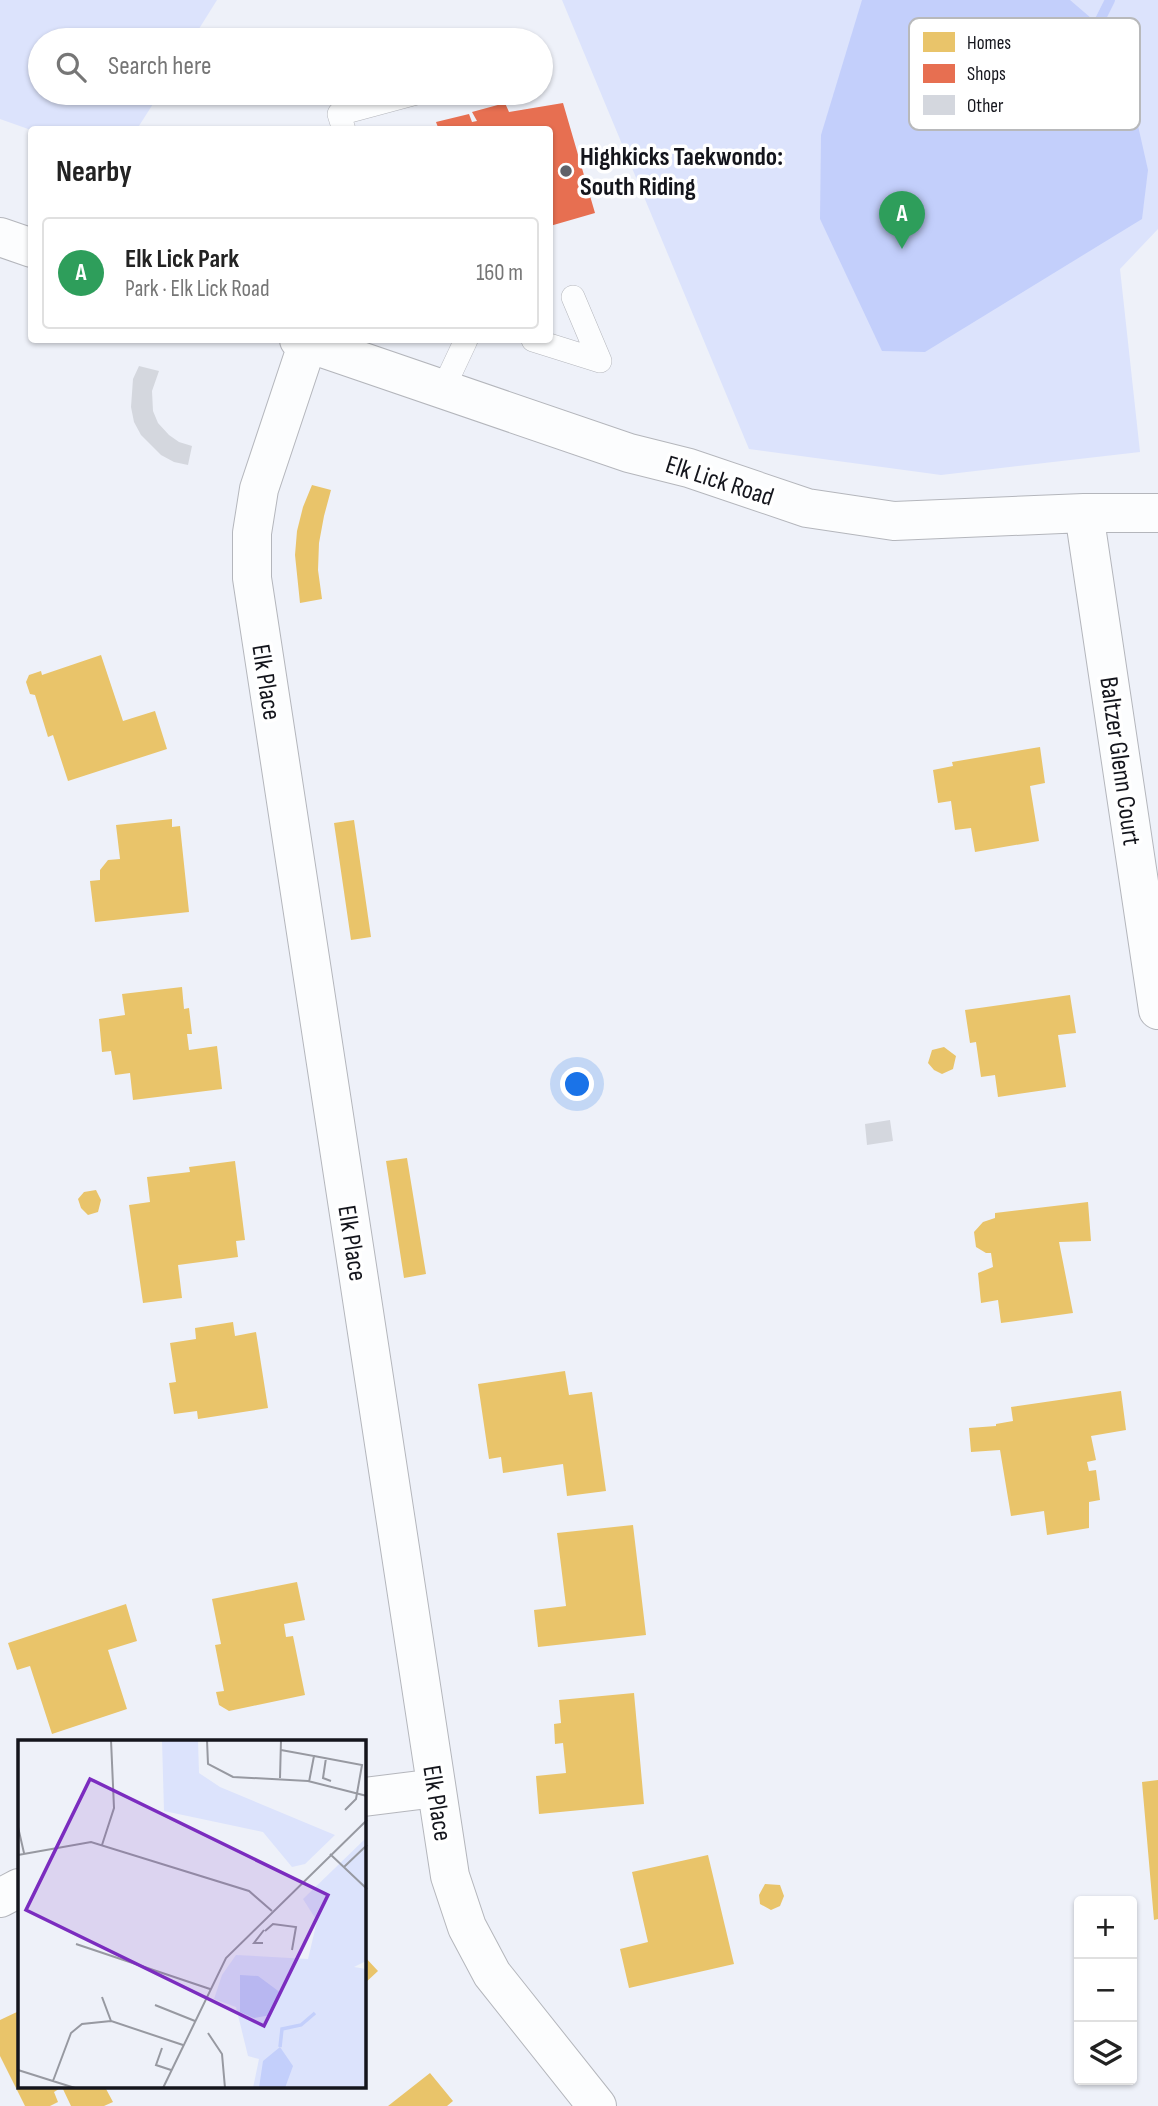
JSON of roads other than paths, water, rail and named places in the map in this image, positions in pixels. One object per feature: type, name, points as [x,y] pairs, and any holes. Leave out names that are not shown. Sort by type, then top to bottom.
[{"type":"street","points":[[0,237],[28,247]]},
{"type":"street","name":"Elk Place","points":[[303,343],[259,489],[252,533],[252,579],[450,1876],[467,1927],[492,1974],[597,2106]]},
{"type":"street","name":"Elk Lick Road","points":[[310,343],[629,453],[690,468],[807,508],[894,521],[1084,513],[1158,513]]},
{"type":"street","name":"Baltzer Glenn Court","points":[[1084,513],[1158,1010]]},
{"type":"street","points":[[366,1797],[436,1788]]},
{"type":"street","points":[[0,1898],[18,1889]]},
{"type":"lane","points":[[343,126],[339,114],[372,105]]},
{"type":"lane","points":[[543,343],[600,361],[573,297]]},
{"type":"lane","points":[[443,389],[465,343]]},
{"type":"water","points":[[862,0],[1070,0],[1091,18],[909,18],[909,130],[1139,130],[1148,170],[1142,219],[925,352],[882,351],[820,219],[821,135]]},
{"type":"waterway","points":[[1101,18],[1110,0]]},
{"type":"place","name":"Highkicks Taekwondo: South Riding","points":[[566,171]]},
{"type":"place","name":"Elk Lick Park","points":[[902,249]]}]
